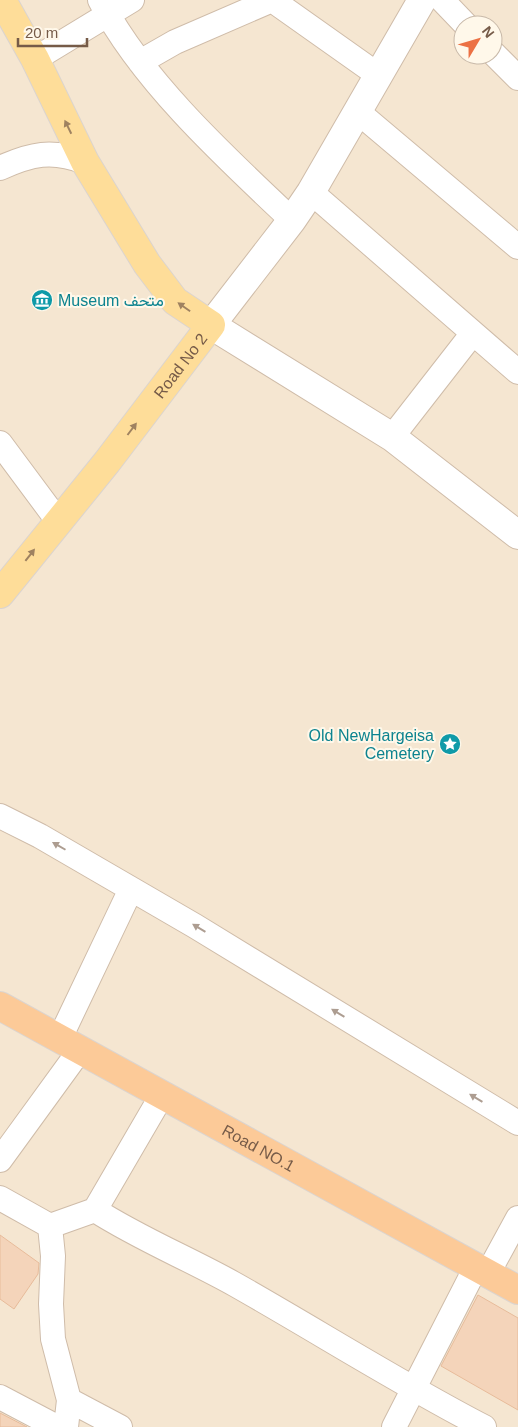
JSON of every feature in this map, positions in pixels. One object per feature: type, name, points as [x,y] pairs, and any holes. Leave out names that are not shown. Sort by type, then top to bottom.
[{"type":"highway","name":"Road NO.1","points":[[0,1007],[518,1290]]},
{"type":"main road","name":"Road No 2","points":[[0,594],[58,520],[107,462],[211,325],[175,301],[147,264],[85,162],[35,59],[2,0]]},
{"type":"street","points":[[35,59],[103,7],[132,0]]},
{"type":"street","points":[[140,62],[175,42],[272,0],[378,75]]},
{"type":"street","points":[[422,0],[358,112],[292,220],[211,325],[392,437],[518,535]]},
{"type":"street","points":[[442,0],[456,15]]},
{"type":"street","points":[[103,7],[140,62],[194,124],[292,220]]},
{"type":"street","points":[[503,62],[518,78]]},
{"type":"street","points":[[358,112],[518,247]]},
{"type":"street","points":[[0,168],[19,160],[48,154],[66,154],[85,162]]},
{"type":"street","points":[[310,192],[518,372]]},
{"type":"street","points":[[392,437],[473,333]]},
{"type":"street","points":[[0,443],[58,520]]},
{"type":"street","points":[[0,816],[40,836],[131,889],[518,1124]]},
{"type":"street","points":[[0,1160],[70,1044],[131,889]]},
{"type":"street","points":[[0,1198],[50,1226],[95,1210],[162,1095]]},
{"type":"street","points":[[95,1210],[116,1223],[236,1285],[413,1390],[484,1427]]},
{"type":"street","points":[[394,1427],[413,1390],[482,1270],[518,1218]]},
{"type":"street","points":[[50,1226],[53,1256],[51,1304],[53,1339],[69,1400],[66,1427]]},
{"type":"street","points":[[0,1397],[57,1427]]},
{"type":"street","points":[[69,1400],[120,1427]]},
{"type":"shaded area","points":[[0,0],[518,0],[518,1427],[0,1427]]},
{"type":"building","points":[[0,1235],[39,1263],[38,1274],[14,1309],[0,1299]]},
{"type":"building","points":[[478,1295],[518,1318],[518,1410],[441,1366]]},
{"type":"building","points":[[0,1413],[27,1427],[0,1427]]},
{"type":"place","name":"Museum متحف","points":[[42,300]]},
{"type":"place","name":"Old NewHargeisa Cemetery","points":[[450,744]]}]
